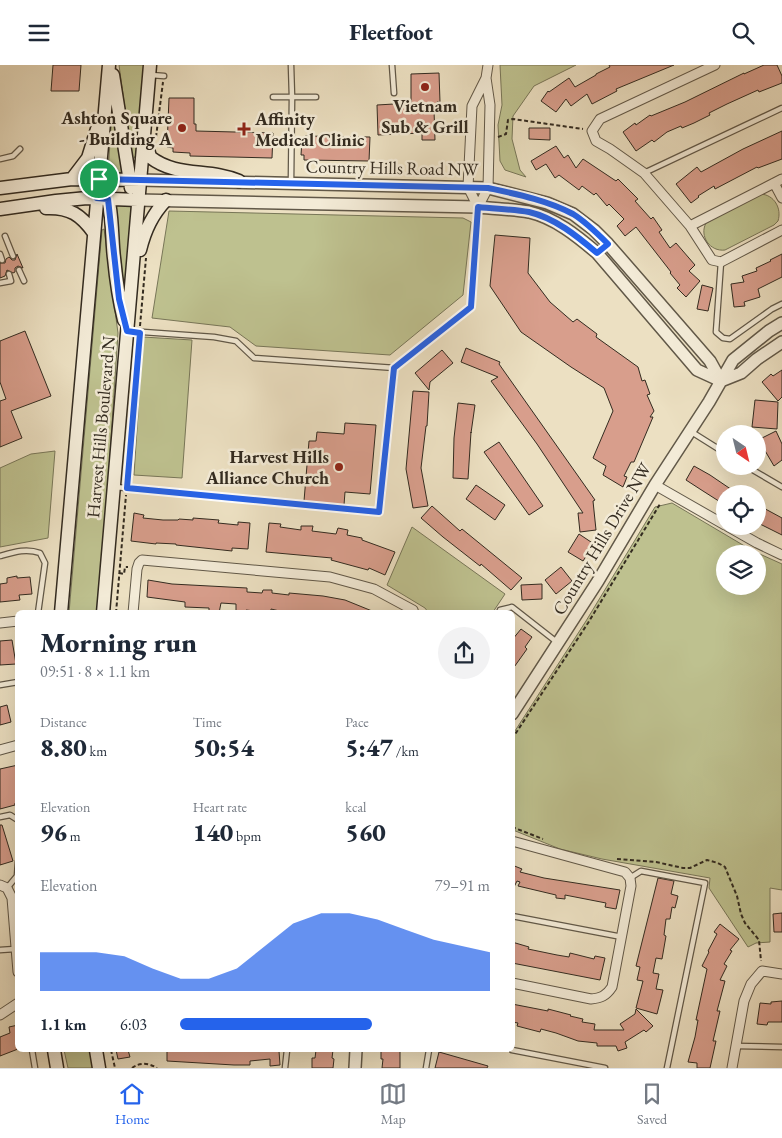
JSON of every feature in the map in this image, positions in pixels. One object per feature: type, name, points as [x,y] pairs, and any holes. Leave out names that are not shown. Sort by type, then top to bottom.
[{"type":"main road","points":[[110,65],[99,179],[105,188],[103,198],[119,299],[134,332]]},
{"type":"main road","points":[[110,65],[135,181]]},
{"type":"main road","points":[[138,200],[132,192],[144,134],[150,70]]},
{"type":"main road","points":[[72,179],[88,158],[107,93]]},
{"type":"main road","points":[[144,134],[150,157],[163,165],[172,169],[226,176],[239,181]]},
{"type":"main road","points":[[0,188],[72,179],[135,181]]},
{"type":"main road","points":[[1,209],[56,201],[103,198],[138,200]]},
{"type":"main road","name":"Harvest Hills Boulevard N","points":[[61,610],[94,233],[103,198]]},
{"type":"main road","name":"Harvest Hills Boulevard N","points":[[103,610],[120,487],[134,332],[132,278],[138,200]]},
{"type":"main road","points":[[132,278],[148,224],[158,208],[166,200]]},
{"type":"main road","points":[[1,209],[16,211],[57,208],[69,211],[81,217],[94,233]]},
{"type":"main road","points":[[54,1052],[56,1067]]},
{"type":"main road","points":[[96,1052],[99,1068]]},
{"type":"street","points":[[478,207],[488,188],[490,105],[486,78],[488,65]]},
{"type":"street","points":[[715,65],[600,119],[592,131],[596,141],[644,173],[690,226],[712,260],[721,262],[782,230]]},
{"type":"street","points":[[478,207],[468,187],[472,106],[486,78]]},
{"type":"street","name":"Country Hills Road NW","points":[[135,181],[239,181],[488,188],[547,203],[573,214],[594,229],[710,361],[721,381]]},
{"type":"street","points":[[690,226],[778,181],[782,198]]},
{"type":"street","name":"Country Hills Road NW","points":[[138,200],[478,207],[530,212],[562,226],[597,253],[697,370],[721,381]]},
{"type":"street","name":"Country Hills Drive NW","points":[[515,709],[559,643],[733,360],[782,323]]},
{"type":"street","points":[[721,381],[741,373],[757,359],[782,342]]},
{"type":"street","points":[[655,485],[716,520]]},
{"type":"street","points":[[743,535],[782,555]]},
{"type":"street","points":[[133,610],[137,569],[142,560],[330,577],[374,589],[413,610]]},
{"type":"street","points":[[0,623],[15,621]]},
{"type":"street","points":[[0,750],[15,746]]},
{"type":"street","points":[[515,843],[625,872],[630,878],[631,887],[612,987],[607,994],[591,999],[515,984]]},
{"type":"street","points":[[4,886],[12,897],[15,949]]},
{"type":"street","points":[[732,1068],[744,1001],[751,984],[762,971],[782,974]]},
{"type":"street","points":[[0,1015],[15,1005]]},
{"type":"street","points":[[355,1068],[356,1052]]},
{"type":"lane","points":[[291,65],[291,183]]},
{"type":"lane","points":[[392,65],[394,93]]},
{"type":"lane","points":[[150,70],[164,76]]},
{"type":"lane","points":[[273,97],[316,97]]},
{"type":"lane","points":[[644,173],[782,108]]},
{"type":"lane","points":[[0,159],[13,156],[20,149]]},
{"type":"lane","points":[[134,332],[214,337],[236,341],[254,358],[394,368],[471,307],[478,207]]},
{"type":"lane","points":[[5,236],[13,256]]},
{"type":"lane","points":[[597,253],[608,244]]},
{"type":"lane","points":[[0,254],[2,260]]},
{"type":"lane","points":[[721,262],[716,332],[723,339],[730,339],[782,304]]},
{"type":"lane","points":[[19,270],[24,281]]},
{"type":"lane","points":[[0,283],[11,281],[9,275]]},
{"type":"lane","points":[[120,487],[379,512],[394,368]]},
{"type":"lane","points":[[690,431],[716,447]]},
{"type":"lane","points":[[760,475],[782,487]]},
{"type":"lane","points":[[0,556],[22,550],[32,550],[40,553],[45,563],[38,610]]},
{"type":"lane","points":[[500,610],[512,607],[559,643]]},
{"type":"lane","points":[[0,685],[15,682]]},
{"type":"lane","points":[[0,817],[10,815],[15,818]]},
{"type":"lane","points":[[630,878],[641,871],[705,883],[667,1068]]},
{"type":"lane","points":[[4,886],[15,878]]},
{"type":"lane","points":[[515,917],[622,937]]},
{"type":"lane","points":[[0,950],[15,949]]},
{"type":"lane","points":[[735,1046],[782,1047]]},
{"type":"lane","points":[[515,1051],[605,1068]]},
{"type":"lane","points":[[32,1052],[35,1068]]},
{"type":"lane","points":[[285,1068],[287,1052]]},
{"type":"lane","points":[[426,1068],[430,1052]]},
{"type":"path","points":[[156,142],[164,76]]},
{"type":"path","points":[[489,137],[506,134],[508,120],[513,119],[592,131]]},
{"type":"path","points":[[116,610],[120,487],[134,332],[147,251]]},
{"type":"path","points":[[515,734],[588,623],[660,504]]},
{"type":"path","points":[[111,1052],[115,1068]]},
{"type":"path","points":[[132,1068],[145,1064],[157,1068]]},
{"type":"green space","points":[[119,65],[146,65],[136,155],[132,161]]},
{"type":"green space","points":[[500,65],[576,65],[534,86],[513,116],[512,139],[520,170],[526,177],[505,170],[500,161],[498,125],[502,105]]},
{"type":"green space","points":[[112,113],[114,115],[125,173],[108,172]]},
{"type":"green space","points":[[761,194],[770,197],[778,207],[778,221],[774,225],[725,250],[715,248],[707,242],[704,233],[706,223]]},
{"type":"green space","points":[[115,203],[133,205],[126,283],[123,282]]},
{"type":"green space","points":[[169,211],[463,218],[471,222],[463,295],[390,355],[256,346],[230,327],[152,318]]},
{"type":"green space","points":[[104,229],[118,333],[103,561],[98,610],[69,610],[102,230]]},
{"type":"green space","points":[[143,337],[192,340],[182,478],[134,475]]},
{"type":"green space","points":[[55,451],[48,538],[0,547],[0,468],[31,454]]},
{"type":"green space","points":[[672,503],[716,529],[716,535],[726,535],[743,545],[716,545],[716,595],[766,595],[766,557],[782,564],[782,890],[770,888],[770,942],[756,943],[748,947],[709,888],[710,878],[602,859],[560,849],[515,831],[515,731],[586,621],[655,507]]},
{"type":"green space","points":[[412,527],[505,594],[494,610],[426,610],[387,585]]},
{"type":"green space","points":[[64,1052],[92,1052],[95,1068],[68,1068]]},
{"type":"building","points":[[53,65],[81,65],[79,91],[51,91]]},
{"type":"building","points":[[609,65],[674,65],[616,89],[617,91],[592,104],[587,94],[571,106],[566,99],[556,112],[541,101],[548,91],[569,78],[575,87],[610,67]]},
{"type":"building","points":[[764,65],[777,65],[782,76],[782,83],[759,92],[758,90],[727,104],[694,123],[667,132],[654,142],[652,140],[636,151],[623,132],[650,115],[685,102]]},
{"type":"building","points":[[439,73],[440,102],[437,102],[437,110],[434,110],[435,140],[422,140],[422,133],[378,135],[377,105],[411,103],[411,74]]},
{"type":"building","name":"Ashton Square - Building A","points":[[169,98],[194,98],[194,124],[196,124],[196,131],[273,133],[272,158],[190,156],[190,153],[173,152],[173,148],[167,147]]},
{"type":"building","points":[[529,128],[550,128],[550,140],[529,139]]},
{"type":"building","points":[[782,131],[782,159],[757,167],[715,189],[714,186],[691,203],[676,184],[697,167],[701,172],[743,149]]},
{"type":"building","points":[[305,136],[370,137],[369,161],[304,160],[304,155],[301,155],[302,140],[305,140]]},
{"type":"building","points":[[556,146],[564,158],[568,155],[576,168],[583,159],[616,181],[618,179],[638,199],[635,201],[651,219],[653,217],[662,230],[659,232],[670,248],[676,243],[695,265],[689,271],[700,281],[686,297],[677,288],[680,285],[671,272],[636,227],[625,236],[617,226],[624,219],[609,204],[607,206],[596,193],[594,195],[582,186],[579,190],[559,175],[555,178],[546,164],[536,170],[531,161]]},
{"type":"building","points":[[495,235],[530,238],[528,273],[550,302],[573,322],[577,319],[597,334],[596,337],[638,367],[642,381],[645,380],[650,394],[647,395],[654,411],[650,417],[653,417],[634,462],[631,462],[624,476],[627,477],[623,487],[603,475],[606,466],[593,458],[613,411],[604,388],[521,332],[490,286]]},
{"type":"building","points":[[17,254],[23,268],[18,266],[13,273],[7,270],[5,276],[0,278],[0,263],[5,263],[9,257],[15,260]]},
{"type":"building","points":[[782,254],[782,277],[758,289],[760,297],[744,302],[745,306],[734,307],[731,284],[744,282],[742,276],[757,271],[756,268]]},
{"type":"building","points":[[702,285],[713,288],[708,311],[697,309]]},
{"type":"building","points":[[25,331],[51,396],[11,411],[22,438],[0,447],[0,401],[6,399],[0,382],[0,341]]},
{"type":"building","points":[[466,348],[500,362],[499,364],[595,500],[593,501],[596,530],[580,532],[578,513],[583,513],[537,444],[491,381],[498,377],[461,362]]},
{"type":"building","points":[[442,350],[453,363],[430,382],[429,390],[415,373]]},
{"type":"building","points":[[782,370],[782,397],[778,401],[762,382],[771,374],[773,376]]},
{"type":"building","points":[[413,391],[429,392],[427,426],[421,468],[428,506],[413,508],[406,469]]},
{"type":"building","points":[[755,400],[778,402],[777,429],[766,428],[766,425],[752,425]]},
{"type":"building","points":[[458,403],[475,405],[468,479],[453,478],[454,438]]},
{"type":"building","name":"Harvest Hills Alliance Church","points":[[345,423],[376,425],[370,494],[345,492],[344,505],[304,501],[309,441],[316,441],[317,432],[344,434]]},
{"type":"building","points":[[776,431],[782,444],[782,460],[774,466],[766,452],[766,436]]},
{"type":"building","points":[[499,442],[543,506],[529,515],[484,452]]},
{"type":"building","points":[[694,466],[725,485],[716,485],[716,499],[686,480]]},
{"type":"building","points":[[476,485],[505,505],[495,520],[466,499]]},
{"type":"building","points":[[432,506],[460,531],[462,529],[522,578],[511,590],[481,564],[480,566],[421,518]]},
{"type":"building","points":[[766,509],[782,518],[782,535],[766,527]]},
{"type":"building","points":[[134,513],[144,515],[143,518],[163,520],[193,520],[193,518],[219,520],[218,523],[238,525],[238,522],[250,523],[248,549],[232,548],[232,551],[131,541]]},
{"type":"building","points":[[269,523],[281,524],[280,527],[301,530],[301,526],[313,526],[312,531],[336,534],[338,528],[348,530],[347,535],[362,538],[362,540],[395,552],[385,575],[369,568],[368,570],[331,560],[332,558],[266,552]]},
{"type":"building","points":[[579,534],[594,544],[583,561],[568,552]]},
{"type":"building","points":[[561,567],[572,581],[556,594],[545,580]]},
{"type":"building","points":[[17,576],[17,578],[30,577],[32,594],[19,595],[20,600],[0,602],[0,584],[7,583],[7,578]]},
{"type":"building","points":[[148,580],[172,584],[247,588],[247,592],[262,593],[263,590],[272,590],[272,593],[289,595],[289,593],[323,596],[345,600],[370,610],[236,610],[236,604],[221,603],[220,610],[209,610],[209,608],[185,607],[185,602],[147,597]]},
{"type":"building","points":[[542,584],[542,599],[522,600],[521,585]]},
{"type":"building","points":[[521,629],[532,637],[525,647],[527,649],[515,666],[515,636]]},
{"type":"building","points":[[12,640],[15,664],[0,665],[0,641]]},
{"type":"building","points":[[7,705],[11,722],[0,725],[0,707]]},
{"type":"building","points":[[15,766],[15,805],[0,809],[0,769]]},
{"type":"building","points":[[0,825],[2,825],[13,861],[0,865]]},
{"type":"building","points":[[515,866],[522,869],[520,872],[544,878],[620,890],[616,909],[605,907],[606,903],[565,895],[565,899],[556,898],[556,895],[518,886],[520,882],[517,881],[515,885]]},
{"type":"building","points":[[658,878],[674,881],[671,894],[678,896],[675,908],[672,907],[670,919],[666,919],[664,935],[666,936],[662,959],[656,958],[653,973],[659,974],[656,989],[663,990],[657,1014],[636,1008],[643,981],[637,980],[640,967],[636,966]]},
{"type":"building","points":[[782,913],[782,932],[774,932],[773,914]]},
{"type":"building","points":[[720,924],[739,939],[730,950],[732,951],[724,964],[727,966],[720,980],[725,981],[717,1011],[720,1011],[713,1041],[716,1041],[710,1068],[697,1068],[697,1063],[688,1062],[695,1037],[698,1020],[696,1020],[707,969],[702,966],[717,934],[714,932]]},
{"type":"building","points":[[515,943],[529,947],[528,949],[557,955],[569,957],[570,953],[594,959],[595,956],[605,958],[600,980],[515,964]]},
{"type":"building","points":[[782,1001],[782,1022],[768,1022],[767,1025],[757,1024],[760,1003],[771,1004],[771,1002]]},
{"type":"building","points":[[515,1005],[548,1011],[548,1009],[571,1015],[583,1019],[582,1022],[595,1024],[594,1030],[624,1030],[620,1024],[635,1014],[636,1009],[653,1026],[646,1032],[644,1030],[625,1042],[627,1048],[618,1051],[616,1046],[597,1046],[597,1043],[578,1041],[541,1029],[540,1032],[517,1026],[518,1023],[515,1022]]},
{"type":"building","points":[[15,1026],[15,1050],[0,1056],[0,1037],[10,1033],[9,1027]]},
{"type":"building","points":[[116,1052],[129,1052],[130,1057],[118,1059]]},
{"type":"building","points":[[167,1052],[279,1052],[280,1065],[270,1066],[270,1059],[250,1061],[250,1065],[167,1061]]},
{"type":"building","points":[[316,1052],[333,1052],[333,1068],[312,1068],[312,1058],[315,1058]]},
{"type":"building","points":[[381,1052],[400,1052],[400,1068],[382,1068],[383,1059],[381,1059]]},
{"type":"building","points":[[439,1052],[488,1066],[487,1068],[435,1068]]},
{"type":"place","name":"Vietnam Sub & Grill","points":[[425,87]]},
{"type":"place","name":"Ashton Square - Building A","points":[[182,128]]},
{"type":"place","name":"Affinity Medical Clinic","points":[[244,129]]},
{"type":"place","name":"Harvest Hills Alliance Church","points":[[339,467]]},
{"type":"route","points":[[99,179],[488,188],[547,203],[573,214],[594,229],[608,244],[597,253],[562,226],[530,212],[478,207],[471,307],[394,368],[379,512],[127,488],[140,333],[127,331],[119,299],[108,199],[97,198],[99,179]]}]
